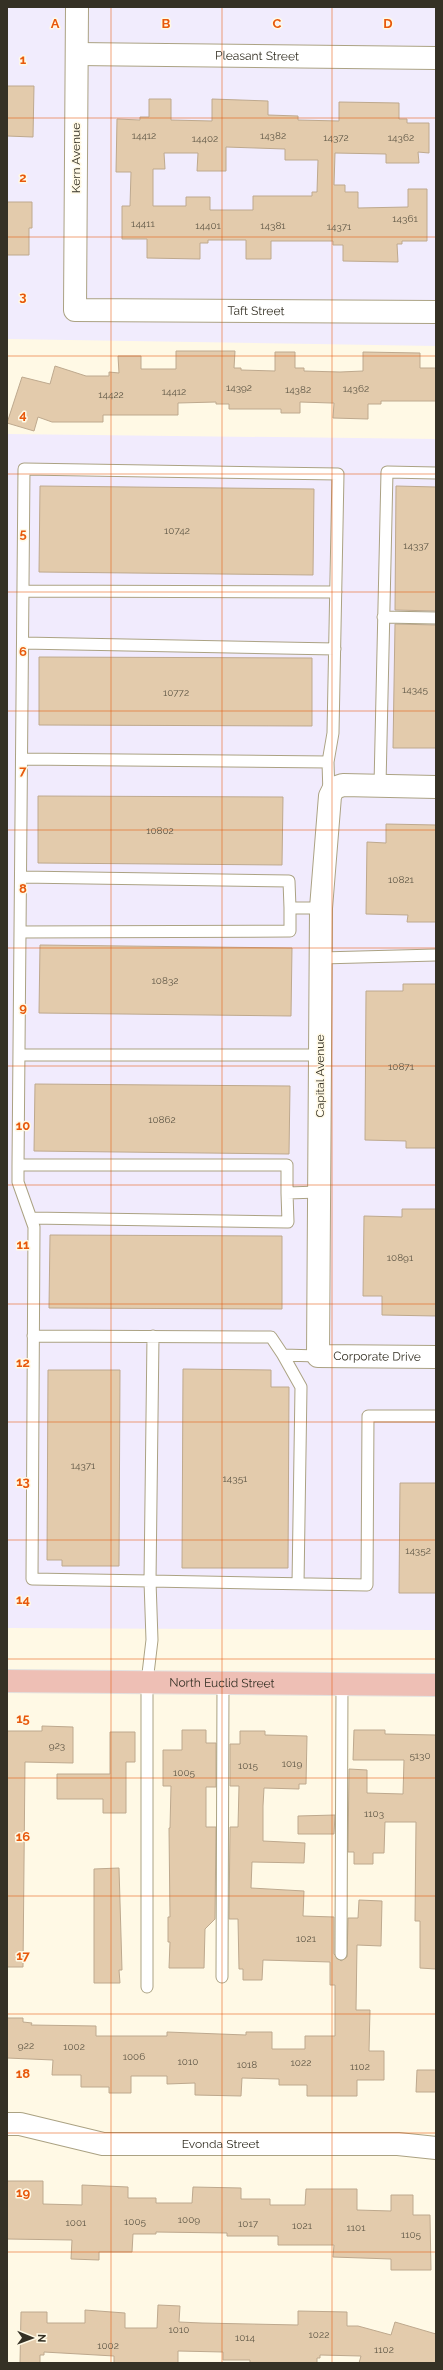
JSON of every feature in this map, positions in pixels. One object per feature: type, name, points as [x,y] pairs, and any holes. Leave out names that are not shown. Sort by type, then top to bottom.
[{"type":"main road","name":"North Euclid Street","points":[[7,1681],[436,1685]]},
{"type":"street","name":"Kern Avenue","points":[[75,310],[78,7]]},
{"type":"street","name":"Pleasant Street","points":[[77,54],[436,58]]},
{"type":"street","name":"Taft Street","points":[[75,310],[436,312]]},
{"type":"street","points":[[330,796],[334,788],[343,784],[436,786]]},
{"type":"street","name":"Capital Avenue","points":[[318,1356],[321,908],[330,796]]},
{"type":"street","name":"Corporate Drive","points":[[318,1356],[436,1357]]},
{"type":"street","name":"Evonda Street","points":[[7,2124],[20,2124],[103,2144],[398,2144],[436,2148]]},
{"type":"lane","points":[[330,796],[328,762],[333,733],[338,474],[24,469],[18,1182],[34,1227],[32,1579],[367,1585],[368,1416],[436,1416]]},
{"type":"lane","points":[[380,785],[386,472],[436,473]]},
{"type":"lane","points":[[24,590],[336,592]]},
{"type":"lane","points":[[383,617],[436,618]]},
{"type":"lane","points":[[23,643],[335,649]]},
{"type":"lane","points":[[22,760],[328,762]]},
{"type":"lane","points":[[20,932],[290,931],[289,881],[21,877]]},
{"type":"lane","points":[[290,908],[321,908]]},
{"type":"lane","points":[[321,958],[436,955]]},
{"type":"lane","points":[[19,1055],[320,1055]]},
{"type":"lane","points":[[18,1165],[288,1165],[288,1222],[31,1218]]},
{"type":"lane","points":[[287,1193],[319,1192]]},
{"type":"lane","points":[[33,1336],[272,1337],[301,1387],[298,1584]]},
{"type":"lane","points":[[147,1987],[147,1682],[152,1640],[150,1581],[153,1336]]},
{"type":"lane","points":[[283,1355],[318,1356]]},
{"type":"lane","points":[[222,1977],[223,1683]]},
{"type":"lane","points":[[341,1954],[342,1684]]},
{"type":"shaded area","points":[[7,7],[436,7],[436,346],[7,339]]},
{"type":"shaded area","points":[[8,434],[436,439],[436,1630],[7,1628]]},
{"type":"building","points":[[7,86],[34,86],[33,137],[7,136]]},
{"type":"building","points":[[149,99],[171,99],[171,120],[212,121],[212,99],[268,101],[268,115],[298,116],[298,120],[339,121],[339,102],[399,103],[399,119],[407,119],[407,123],[429,123],[429,153],[418,152],[419,163],[386,163],[386,154],[335,153],[334,185],[345,185],[345,192],[358,192],[358,208],[408,207],[408,189],[427,189],[427,241],[402,241],[402,244],[397,244],[398,262],[343,261],[343,245],[333,245],[333,241],[271,241],[271,259],[246,259],[246,240],[208,240],[208,243],[200,243],[200,259],[147,258],[147,239],[122,239],[122,206],[130,206],[131,172],[116,172],[117,119],[140,120],[140,117],[149,117]],"holes":[[[226,147],[285,149],[285,160],[318,160],[317,192],[312,192],[312,196],[253,196],[253,210],[210,210],[210,197],[186,197],[186,206],[153,206],[153,169],[165,169],[164,153],[198,153],[197,171],[226,171]]]},
{"type":"building","points":[[7,202],[32,202],[32,228],[29,228],[29,255],[7,255]]},
{"type":"building","points":[[176,351],[235,351],[234,368],[241,368],[241,370],[275,371],[275,352],[295,352],[295,368],[304,368],[304,371],[340,372],[363,371],[363,352],[420,353],[420,368],[436,368],[436,401],[381,401],[381,404],[368,404],[368,419],[333,418],[334,403],[300,402],[300,413],[281,413],[281,409],[229,409],[229,404],[216,404],[216,402],[178,403],[178,415],[103,415],[103,422],[52,422],[38,417],[34,431],[7,423],[22,377],[50,384],[55,366],[86,376],[109,376],[109,372],[119,373],[118,356],[141,356],[141,369],[176,369]]},
{"type":"building","points":[[40,486],[314,489],[313,575],[39,572]]},
{"type":"building","points":[[396,486],[436,487],[436,611],[395,610]]},
{"type":"building","points":[[395,624],[436,625],[436,748],[393,748]]},
{"type":"building","points":[[39,657],[312,658],[312,726],[39,725]]},
{"type":"building","points":[[38,796],[283,797],[282,865],[38,863]]},
{"type":"building","points":[[386,824],[436,825],[436,922],[407,922],[408,915],[366,914],[367,842],[386,843]]},
{"type":"building","points":[[40,945],[292,948],[291,1016],[39,1013]]},
{"type":"building","points":[[403,984],[436,984],[436,1148],[406,1148],[406,1141],[365,1140],[366,991],[403,991]]},
{"type":"building","points":[[35,1084],[290,1086],[289,1154],[34,1151]]},
{"type":"building","points":[[402,1209],[436,1209],[436,1316],[382,1315],[382,1296],[363,1296],[364,1216],[402,1217]]},
{"type":"building","points":[[50,1235],[282,1236],[282,1309],[49,1308]]},
{"type":"building","points":[[183,1369],[271,1370],[271,1387],[289,1387],[288,1568],[182,1568]]},
{"type":"building","points":[[48,1370],[120,1370],[119,1566],[62,1566],[62,1560],[47,1560]]},
{"type":"building","points":[[400,1483],[436,1483],[436,1593],[399,1593]]},
{"type":"building","points":[[42,1726],[73,1727],[73,1763],[25,1762],[23,1967],[7,1967],[7,1731],[42,1731]]},
{"type":"building","points":[[182,1730],[206,1730],[206,1743],[216,1743],[216,1787],[206,1787],[206,1827],[216,1827],[215,1919],[205,1929],[204,1968],[169,1968],[170,1942],[168,1942],[168,1917],[170,1917],[169,1828],[171,1786],[163,1786],[163,1750],[182,1750]]},
{"type":"building","points":[[354,1730],[385,1730],[385,1734],[436,1735],[436,1969],[420,1968],[420,1921],[415,1921],[416,1822],[385,1822],[384,1853],[373,1853],[373,1864],[354,1864],[354,1852],[348,1852],[349,1769],[367,1770],[367,1793],[403,1794],[404,1760],[353,1760]]},
{"type":"building","points":[[240,1731],[265,1731],[265,1735],[307,1736],[306,1784],[299,1784],[299,1789],[264,1788],[263,1806],[263,1841],[305,1843],[304,1863],[252,1862],[251,1888],[304,1891],[303,1916],[334,1917],[334,1954],[341,1961],[347,1957],[348,1918],[358,1918],[359,1900],[382,1901],[381,1946],[357,1945],[356,2010],[370,2010],[369,2051],[384,2051],[384,2080],[357,2080],[357,2096],[307,2096],[307,2085],[279,2085],[279,2079],[242,2078],[241,2096],[195,2095],[195,2083],[167,2084],[167,2076],[131,2076],[131,2093],[109,2093],[109,2087],[81,2087],[81,2075],[52,2075],[53,2060],[7,2058],[7,2018],[23,2018],[23,2022],[32,2023],[31,2025],[96,2026],[96,2036],[167,2036],[167,2032],[246,2035],[246,2032],[272,2032],[272,2049],[305,2049],[305,2036],[335,2036],[335,1985],[330,1985],[330,1962],[263,1960],[262,1980],[243,1980],[243,1969],[239,1969],[238,1919],[229,1919],[230,1827],[238,1827],[239,1786],[230,1786],[230,1744],[240,1744]]},
{"type":"building","points":[[110,1732],[135,1732],[135,1762],[126,1762],[126,1813],[103,1813],[103,1799],[57,1799],[57,1774],[110,1774]]},
{"type":"building","points":[[335,1815],[334,1834],[298,1834],[298,1816]]},
{"type":"building","points":[[119,1868],[122,1970],[119,1970],[120,1983],[94,1983],[94,1869]]},
{"type":"building","points":[[417,2070],[436,2070],[436,2092],[416,2092]]},
{"type":"building","points":[[7,2181],[43,2181],[43,2204],[82,2205],[82,2185],[128,2187],[128,2198],[156,2198],[156,2203],[192,2203],[193,2187],[241,2188],[241,2199],[270,2199],[270,2205],[305,2205],[306,2189],[357,2189],[357,2210],[391,2211],[391,2195],[413,2195],[413,2215],[430,2215],[431,2270],[391,2270],[391,2259],[333,2257],[334,2245],[278,2245],[278,2236],[227,2236],[227,2233],[156,2232],[156,2234],[133,2234],[132,2252],[99,2252],[99,2260],[71,2259],[72,2240],[7,2239]]},
{"type":"building","points":[[158,2305],[180,2306],[179,2322],[298,2325],[298,2311],[347,2312],[347,2326],[358,2326],[391,2335],[395,2322],[436,2334],[436,2363],[359,2363],[361,2356],[320,2355],[320,2358],[317,2358],[317,2363],[250,2363],[250,2360],[223,2360],[223,2352],[178,2351],[178,2363],[114,2363],[114,2356],[44,2352],[44,2355],[40,2355],[40,2363],[20,2363],[21,2312],[47,2312],[47,2323],[85,2323],[85,2310],[125,2313],[125,2328],[157,2328]]}]
